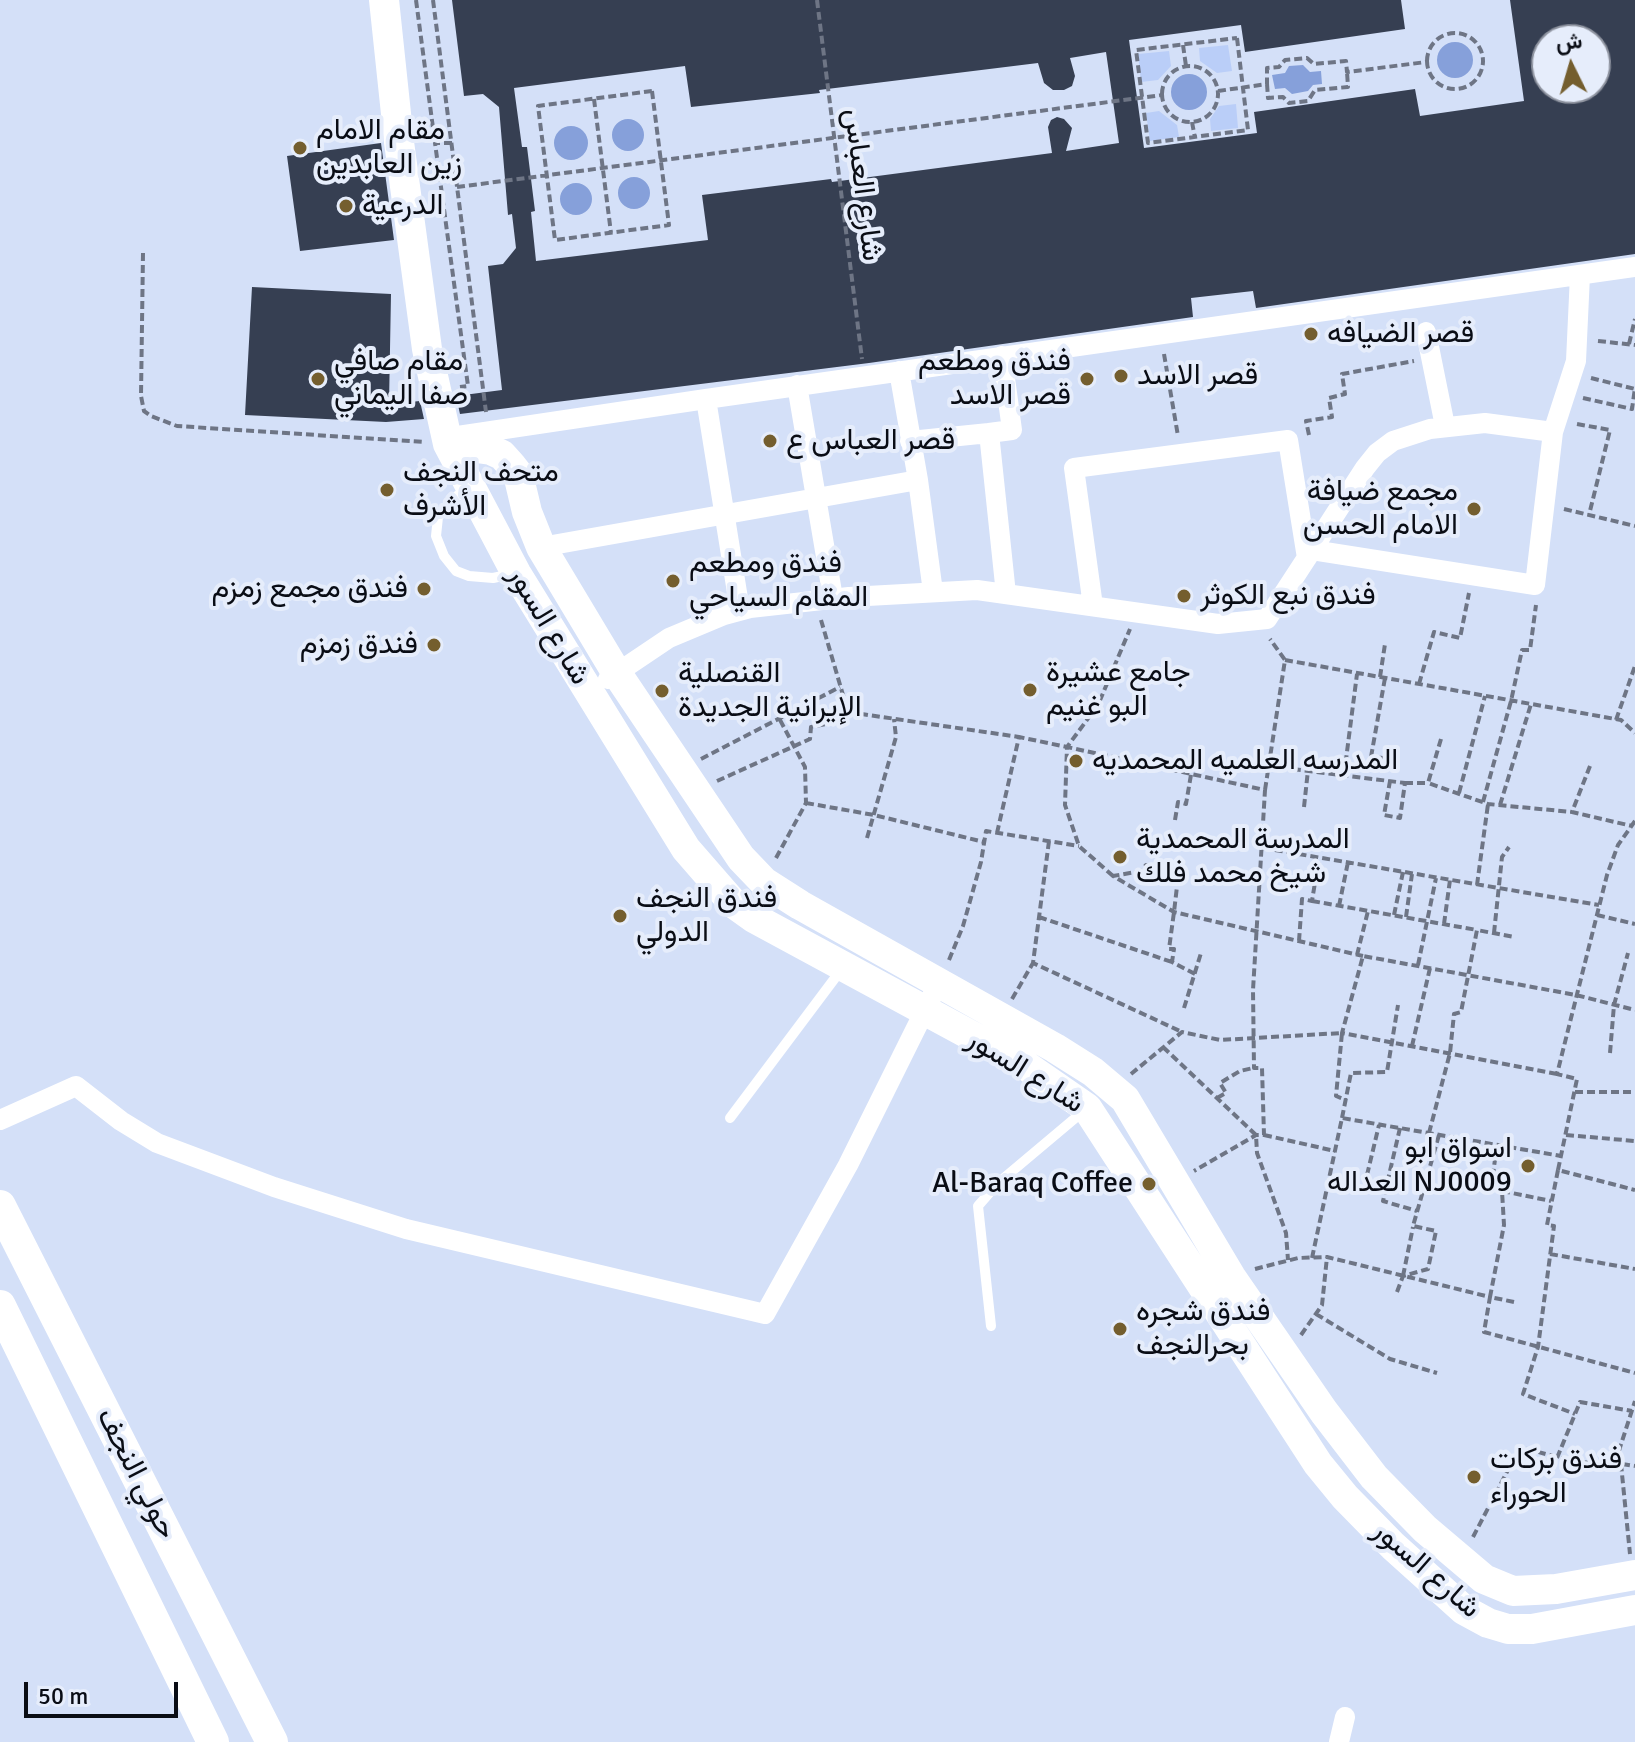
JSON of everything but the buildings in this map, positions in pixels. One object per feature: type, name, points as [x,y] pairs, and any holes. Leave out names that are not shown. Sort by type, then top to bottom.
[{"type":"main road","name":"شارع السور","points":[[384,0],[399,142],[427,349],[447,441],[516,573],[686,849],[711,881],[754,918],[1022,1063],[1087,1108],[1318,1464],[1355,1507],[1464,1610],[1488,1623],[1508,1629],[1532,1629],[1635,1610]]},
{"type":"main road","name":"شارع السور","points":[[447,441],[502,455],[518,474],[527,512],[541,547],[616,672],[741,858],[764,882],[800,905],[1001,1017],[1114,1088],[1125,1099],[1231,1277],[1286,1357],[1374,1477],[1460,1561],[1484,1579],[1513,1591],[1556,1589],[1634,1576]]},
{"type":"main road","name":"حولي النجف","points":[[0,1206],[272,1742]]},
{"type":"main road","points":[[0,1306],[213,1742]]},
{"type":"street","points":[[447,441],[488,431],[797,385],[1635,267]]},
{"type":"street","points":[[1309,554],[1535,585],[1555,426],[1576,361],[1580,275]]},
{"type":"street","points":[[1426,332],[1445,426]]},
{"type":"street","points":[[910,441],[1012,430],[1002,356]]},
{"type":"street","points":[[899,371],[933,592]]},
{"type":"street","points":[[797,385],[816,498],[824,599]]},
{"type":"street","points":[[706,399],[740,611]]},
{"type":"street","points":[[588,693],[669,638],[704,622],[740,611],[824,599],[977,590],[1218,624],[1267,619],[1377,453],[1393,441],[1404,435],[1445,426],[1485,423],[1555,426]]},
{"type":"street","points":[[989,433],[1006,594]]},
{"type":"street","points":[[1093,606],[1074,468],[1288,440],[1309,554]]},
{"type":"street","points":[[541,547],[918,480]]},
{"type":"street","points":[[0,1120],[76,1086],[121,1121],[157,1143],[274,1187],[406,1229],[765,1314],[848,1165],[939,982]]},
{"type":"street","points":[[1339,1742],[1345,1717]]},
{"type":"lane","points":[[471,487],[454,498],[438,517],[436,536],[444,556],[456,571],[469,576],[493,578],[516,573]]},
{"type":"lane","points":[[730,1118],[843,968]]},
{"type":"lane","points":[[991,1326],[978,1206],[998,1183],[1087,1108]]},
{"type":"path","points":[[416,0],[435,143]]},
{"type":"path","points":[[433,0],[488,431]]},
{"type":"path","name":"شارع العباس","points":[[817,0],[864,376]]},
{"type":"path","points":[[1452,32],[1461,33],[1476,42],[1483,58],[1474,82],[1457,89],[1438,84],[1431,77],[1426,62],[1434,41],[1452,32]]},
{"type":"path","points":[[1237,38],[1243,87],[1248,130],[1148,143],[1136,50],[1237,38]]},
{"type":"path","points":[[1183,45],[1186,66]]},
{"type":"path","points":[[1307,58],[1314,64],[1346,61],[1348,87],[1315,90],[1308,101],[1289,103],[1283,97],[1268,98],[1267,84],[1267,68],[1279,67],[1285,60],[1307,58]]},
{"type":"path","points":[[1347,72],[1426,62]]},
{"type":"path","points":[[1186,66],[1203,69],[1215,82],[1218,91],[1214,108],[1208,115],[1192,122],[1173,117],[1166,110],[1162,95],[1169,74],[1186,66]]},
{"type":"path","points":[[1218,91],[1267,84]]},
{"type":"path","points":[[652,91],[661,159],[669,225],[555,240],[538,106],[652,91]]},
{"type":"path","points":[[457,187],[1162,95]]},
{"type":"path","points":[[594,99],[611,233]]},
{"type":"path","points":[[1192,122],[1195,138]]},
{"type":"path","points":[[143,253],[141,396],[144,411],[151,416],[177,426],[447,441]]},
{"type":"path","points":[[1577,339],[1632,344],[1635,319]]},
{"type":"path","points":[[1160,333],[1182,454]]},
{"type":"path","points":[[1288,440],[1309,437],[1306,421],[1332,417],[1329,398],[1345,394],[1342,374],[1431,358]]},
{"type":"path","points":[[1565,394],[1632,409],[1635,389],[1572,373]]},
{"type":"path","points":[[1555,426],[1610,430],[1589,515]]},
{"type":"path","points":[[1546,505],[1635,526]]},
{"type":"path","points":[[1419,684],[1434,632],[1460,638],[1473,575]]},
{"type":"path","points":[[1477,885],[1486,803],[1522,650],[1530,650],[1537,605],[1531,605],[1535,585]]},
{"type":"path","points":[[824,599],[840,687],[848,712]]},
{"type":"path","points":[[1137,613],[1098,705],[1067,747],[1065,805],[1079,846],[1113,876],[1174,912],[1360,955],[1576,995],[1635,1010]]},
{"type":"path","points":[[1256,620],[1285,660],[1616,720],[1634,729]]},
{"type":"path","points":[[1383,758],[1371,757],[1385,644]]},
{"type":"path","points":[[1254,1068],[1253,990],[1265,790],[1285,660]]},
{"type":"path","points":[[1616,720],[1635,666]]},
{"type":"path","points":[[1344,775],[1357,673]]},
{"type":"path","points":[[689,780],[779,718],[840,687]]},
{"type":"path","points":[[1459,793],[1485,696]]},
{"type":"path","points":[[1500,805],[1531,704]]},
{"type":"path","points":[[848,712],[1019,737],[1265,790]]},
{"type":"path","points":[[689,780],[796,746],[810,739],[811,727],[837,722],[848,712]]},
{"type":"path","points":[[764,882],[806,803],[805,767],[779,718]]},
{"type":"path","points":[[867,838],[896,737],[894,719]]},
{"type":"path","points":[[997,833],[1019,737]]},
{"type":"path","points":[[1428,783],[1441,739]]},
{"type":"path","points":[[1175,820],[1178,802],[1186,804],[1194,757]]},
{"type":"path","points":[[1269,766],[1405,783],[1428,783],[1486,803],[1572,812],[1633,823],[1618,845],[1599,905],[1557,1074]]},
{"type":"path","points":[[1572,812],[1590,766]]},
{"type":"path","points":[[1304,807],[1308,770]]},
{"type":"path","points":[[1390,781],[1384,815],[1400,818],[1405,783]]},
{"type":"path","points":[[806,803],[874,815],[984,842]]},
{"type":"path","points":[[939,982],[963,926],[986,831],[1079,846]]},
{"type":"path","points":[[1001,1017],[1033,963],[1049,841]]},
{"type":"path","points":[[1494,933],[1502,857],[1509,847]]},
{"type":"path","points":[[1263,848],[1599,905]]},
{"type":"path","points":[[1312,901],[1319,858]]},
{"type":"path","points":[[1339,906],[1348,862]]},
{"type":"path","points":[[1113,876],[1141,871],[1146,865],[1178,878],[1169,949],[1174,949],[1172,962]]},
{"type":"path","points":[[1394,915],[1403,872]]},
{"type":"path","points":[[1406,917],[1412,874]]},
{"type":"path","points":[[1418,966],[1436,878]]},
{"type":"path","points":[[1444,924],[1450,880]]},
{"type":"path","points":[[1299,941],[1302,899],[1514,937]]},
{"type":"path","points":[[1346,1100],[1336,1096],[1342,1033],[1368,911]]},
{"type":"path","points":[[1597,915],[1635,924]]},
{"type":"path","points":[[1039,917],[1172,962],[1195,974]]},
{"type":"path","points":[[1429,1133],[1450,1053],[1454,1014],[1461,1012],[1477,930]]},
{"type":"path","points":[[1184,1008],[1201,953]]},
{"type":"path","points":[[1610,1053],[1614,1005],[1628,953]]},
{"type":"path","points":[[1033,963],[1182,1032],[1220,1040],[1342,1033],[1577,1079],[1547,1225],[1554,1226],[1538,1347],[1523,1394],[1575,1414]]},
{"type":"path","points":[[1412,1046],[1430,968]]},
{"type":"path","points":[[1312,1258],[1351,1073],[1387,1072],[1398,1005]]},
{"type":"path","points":[[1114,1088],[1182,1032]]},
{"type":"path","points":[[1163,1047],[1256,1135],[1257,1153],[1286,1233],[1288,1260]]},
{"type":"path","points":[[1217,1098],[1226,1093],[1220,1083],[1240,1071],[1262,1068],[1264,1135]]},
{"type":"path","points":[[1575,1092],[1635,1092]]},
{"type":"path","points":[[1342,1118],[1561,1156]]},
{"type":"path","points":[[1367,1175],[1379,1125]]},
{"type":"path","points":[[1400,1128],[1383,1201],[1417,1211]]},
{"type":"path","points":[[1174,1182],[1256,1135],[1335,1151]]},
{"type":"path","points":[[1397,1292],[1439,1135]]},
{"type":"path","points":[[1565,1135],[1635,1141]]},
{"type":"path","points":[[1497,1145],[1491,1189],[1552,1201]]},
{"type":"path","points":[[1558,1170],[1635,1190]]},
{"type":"path","points":[[1502,1191],[1504,1225],[1484,1332],[1635,1373]]},
{"type":"path","points":[[1403,1276],[1428,1269],[1436,1231],[1413,1226]]},
{"type":"path","points":[[1550,1254],[1635,1269]]},
{"type":"path","points":[[1231,1277],[1288,1260],[1327,1257],[1514,1302]]},
{"type":"path","points":[[1286,1357],[1322,1305],[1327,1257]]},
{"type":"path","points":[[1316,1314],[1390,1359],[1437,1373]]},
{"type":"path","points":[[1634,1576],[1618,1464],[1635,1401]]},
{"type":"path","points":[[1557,1458],[1580,1402],[1632,1411]]},
{"type":"path","points":[[1460,1561],[1520,1447],[1575,1462],[1635,1466]]},
{"type":"shaded area","points":[[1455,42],[1468,47],[1473,60],[1468,73],[1455,78],[1442,73],[1437,60],[1442,47]]},
{"type":"shaded area","points":[[1228,45],[1232,71],[1217,73],[1200,61],[1199,48]]},
{"type":"shaded area","points":[[1169,51],[1171,66],[1158,80],[1141,82],[1138,54]]},
{"type":"shaded area","points":[[1303,65],[1310,72],[1321,71],[1322,84],[1292,94],[1285,88],[1275,89],[1272,75],[1285,73],[1289,66]]},
{"type":"shaded area","points":[[1189,74],[1202,79],[1207,92],[1202,105],[1189,110],[1176,105],[1171,92],[1176,79]]},
{"type":"shaded area","points":[[1236,104],[1238,128],[1211,131],[1210,119],[1219,106]]},
{"type":"shaded area","points":[[1159,111],[1177,125],[1179,137],[1150,141],[1146,113]]},
{"type":"shaded area","points":[[628,119],[640,123],[644,135],[640,147],[628,151],[616,147],[612,135],[616,123]]},
{"type":"shaded area","points":[[571,126],[583,131],[588,143],[583,155],[571,160],[559,155],[554,143],[559,131]]},
{"type":"shaded area","points":[[634,177],[646,181],[650,193],[646,205],[634,209],[622,205],[618,193],[622,181]]},
{"type":"shaded area","points":[[576,183],[587,188],[592,199],[587,210],[576,215],[565,210],[560,199],[565,188]]},
{"type":"place","name":"مقام الامام زين العابدين","points":[[300,148]]},
{"type":"place","name":"الدرعية","points":[[346,206]]},
{"type":"place","name":"قصر الضيافه","points":[[1311,334]]},
{"type":"place","name":"قصر الاسد","points":[[1121,376]]},
{"type":"place","name":"مقام صافي صفا اليماني","points":[[318,379]]},
{"type":"place","name":"فندق ومطعم قصر الاسد","points":[[1087,379]]},
{"type":"place","name":"قصر العباس ع","points":[[770,441]]},
{"type":"place","name":"متحف النجف الأشرف","points":[[387,490]]},
{"type":"place","name":"مجمع ضيافة الامام الحسن","points":[[1474,509]]},
{"type":"place","name":"فندق ومطعم المقام السياحي","points":[[673,581]]},
{"type":"place","name":"فندق مجمع زمزم","points":[[424,589]]},
{"type":"place","name":"فندق نبع الكوثر","points":[[1184,596]]},
{"type":"place","name":"فندق زمزم","points":[[434,645]]},
{"type":"place","name":"جامع عشيرة البو غنيم","points":[[1030,690]]},
{"type":"place","name":"القنصلية الإيرانية الجديدة","points":[[662,691]]},
{"type":"place","name":"المدرسه العلمیه المحمدیه","points":[[1076,761]]},
{"type":"place","name":"المدرسة المحمدية شيخ محمد فلك","points":[[1120,857]]},
{"type":"place","name":"فندق النجف الدولي","points":[[620,916]]},
{"type":"place","name":"اسواق ابو العداله NJ0009","points":[[1528,1166]]},
{"type":"place","name":"Al-Baraq Coffee","points":[[1149,1184]]},
{"type":"place","name":"فندق شجره بحرالنجف","points":[[1120,1329]]},
{"type":"place","name":"فندق بركات الحوراء","points":[[1474,1477]]}]
